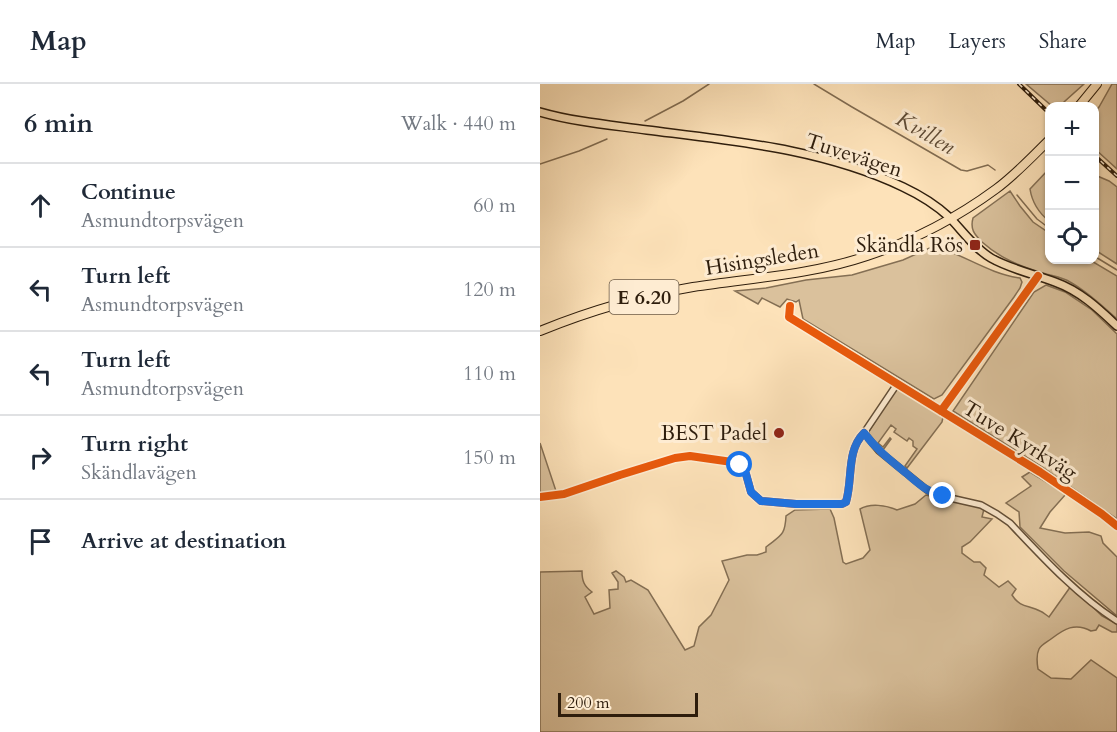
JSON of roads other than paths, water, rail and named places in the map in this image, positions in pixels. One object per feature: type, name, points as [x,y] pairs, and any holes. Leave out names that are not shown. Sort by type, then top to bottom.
[{"type":"highway","points":[[1082,102],[1097,84]]},
{"type":"highway","name":"E 6.20","points":[[950,219],[996,189],[1045,145]]},
{"type":"highway","name":"Hisingsleden","points":[[540,331],[594,311],[642,298],[693,287],[811,271],[845,263],[900,243],[950,219]]},
{"type":"main road","name":"Tuvevägen","points":[[540,112],[585,121],[758,144],[859,170],[902,187],[932,203],[991,258],[1061,284],[1081,295],[1117,326]]},
{"type":"street","points":[[941,411],[1038,276]]},
{"type":"street","name":"Tuve Kyrkväg","points":[[790,306],[789,317],[1040,472],[1117,526]]},
{"type":"street","points":[[540,497],[558,496],[675,458],[690,456],[740,465],[746,474],[751,492],[761,501],[842,504],[846,502],[848,493],[856,441],[864,433],[897,384]]},
{"type":"street","points":[[864,433],[879,451],[933,493],[969,501],[998,514],[1084,596],[1106,615],[1117,621]]},
{"type":"waterway","points":[[645,121],[709,84]]},
{"type":"waterway","name":"Kvillen","points":[[814,84],[961,170],[967,171],[988,165],[995,170]]},
{"type":"waterway","points":[[540,164],[607,139]]},
{"type":"waterway","name":"Kvillen","points":[[1017,195],[1045,225]]},
{"type":"waterway","name":"Kvillen","points":[[1099,259],[1117,270]]},
{"type":"railway","points":[[1019,84],[1045,109]]},
{"type":"railway","points":[[1095,156],[1117,176]]},
{"type":"place","name":"Skändla Rös","points":[[975,245]]},
{"type":"place","name":"BEST Padel","points":[[779,433]]}]
